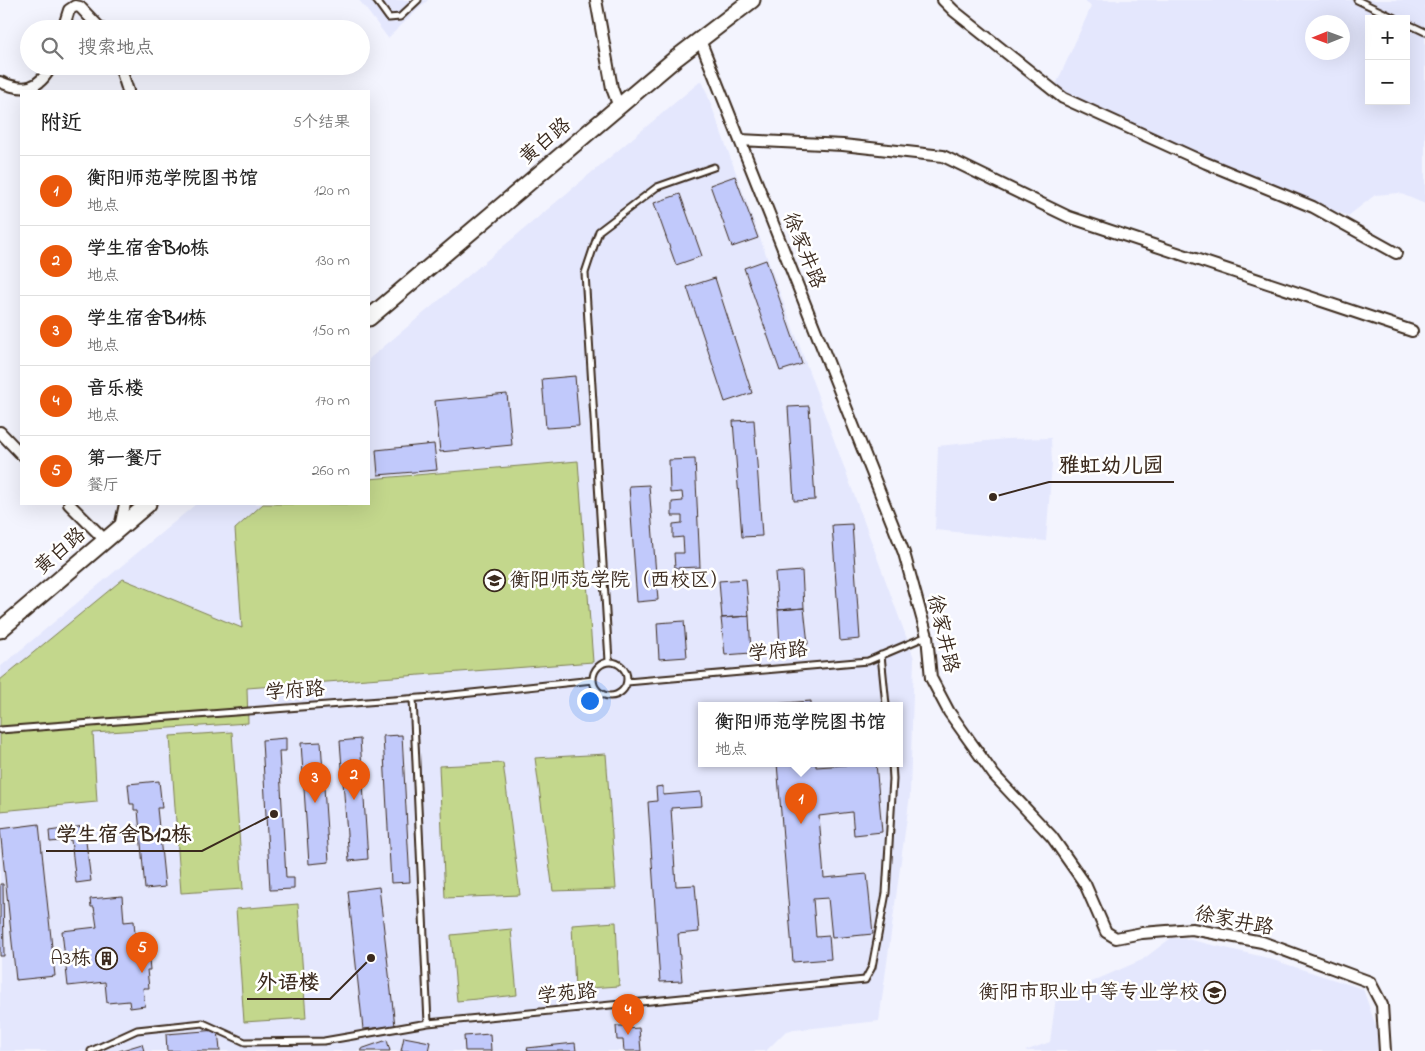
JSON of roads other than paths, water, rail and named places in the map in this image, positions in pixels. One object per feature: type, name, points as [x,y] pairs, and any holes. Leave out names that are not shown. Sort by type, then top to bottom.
[{"type":"main road","name":"黄白路","points":[[370,317],[619,107],[752,0]]},
{"type":"main road","name":"黄白路","points":[[0,630],[147,505]]},
{"type":"street","points":[[596,0],[612,88],[619,107]]},
{"type":"street","points":[[943,0],[954,12],[1063,98],[1206,163],[1313,207],[1396,254]]},
{"type":"street","points":[[66,20],[69,10],[75,6],[80,7],[92,20]]},
{"type":"street","name":"徐家井路","points":[[700,40],[904,553],[927,636],[931,678],[949,712],[994,775],[1058,845],[1086,884],[1106,932],[1116,938],[1142,933],[1192,929],[1262,942],[1370,982],[1382,1006],[1385,1051]]},
{"type":"street","points":[[0,82],[10,86],[29,88],[42,82],[46,75]]},
{"type":"street","points":[[123,75],[128,90]]},
{"type":"street","points":[[740,140],[843,144],[943,156],[1069,217],[1412,331]]},
{"type":"street","points":[[0,432],[20,453]]},
{"type":"street","points":[[70,505],[105,540]]},
{"type":"street","points":[[120,527],[125,505]]},
{"type":"lane","points":[[376,0],[389,18],[400,17],[418,0]]},
{"type":"lane","points":[[1357,0],[1389,15]]},
{"type":"lane","points":[[1410,25],[1425,32]]},
{"type":"lane","points":[[609,661],[585,273],[600,231],[657,187],[714,167]]},
{"type":"lane","name":"学府路","points":[[627,682],[868,661],[927,636]]},
{"type":"lane","points":[[881,655],[886,702]]},
{"type":"lane","points":[[609,661],[623,668],[627,682],[624,689],[611,696],[599,692],[592,680],[599,665],[609,661]]},
{"type":"lane","name":"学府路","points":[[0,730],[413,698],[592,680]]},
{"type":"lane","points":[[413,698],[428,1023]]},
{"type":"lane","name":"学苑路","points":[[91,1051],[137,1030],[203,1023],[245,1042],[324,1041],[428,1023],[865,980],[872,967],[886,893],[892,767]]},
{"type":"place","name":"雅虹幼儿园","points":[[993,497]]},
{"type":"place","name":"衡阳师范学院（西校区）","points":[[494,581]]},
{"type":"place","name":"学生宿舍B10栋","points":[[354,800]]},
{"type":"place","name":"学生宿舍B11栋","points":[[315,803]]},
{"type":"place","name":"学生宿舍B12栋","points":[[274,814]]},
{"type":"place","name":"衡阳师范学院图书馆","points":[[801,824]]},
{"type":"place","name":"外语楼","points":[[371,958]]},
{"type":"place","name":"A3栋","points":[[107,959]]},
{"type":"place","name":"第一餐厅","points":[[142,973]]},
{"type":"place","name":"衡阳市职业中等专业学校","points":[[1215,993]]},
{"type":"place","name":"音乐楼","points":[[628,1035]]}]
